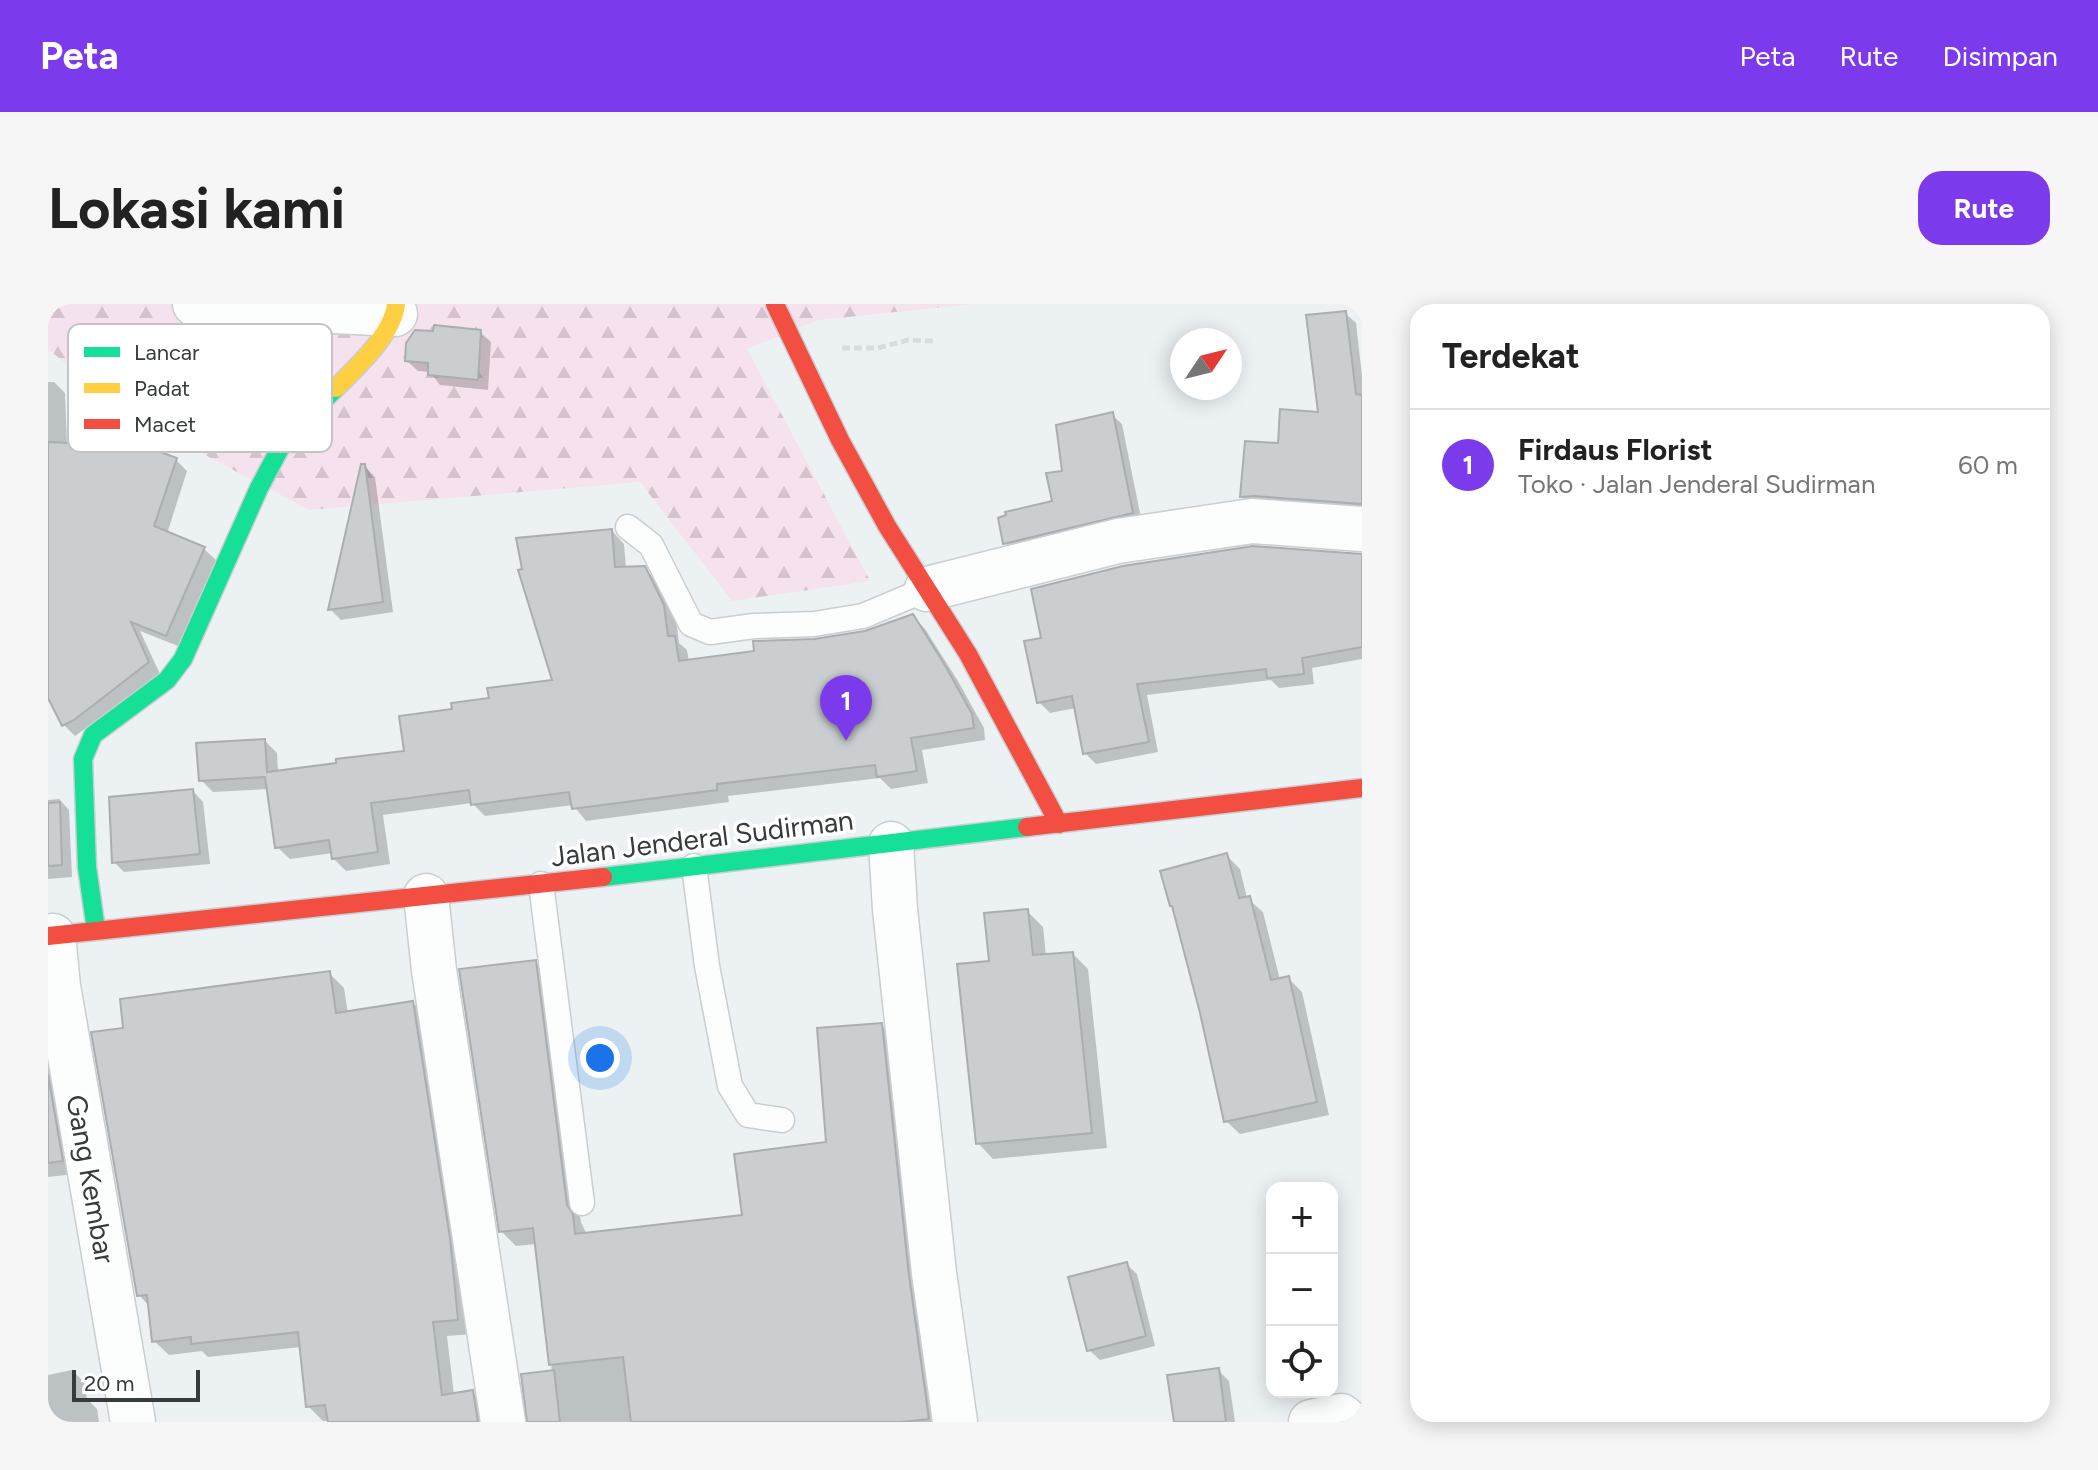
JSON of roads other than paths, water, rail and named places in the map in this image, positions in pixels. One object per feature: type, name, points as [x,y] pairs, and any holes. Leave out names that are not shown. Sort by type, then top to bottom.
[{"type":"main road","points":[[775,304],[793,346],[887,526],[968,654],[1059,824]]},
{"type":"main road","points":[[332,392],[368,356],[396,309]]},
{"type":"main road","points":[[96,930],[87,867],[83,759],[93,735],[167,680],[183,659],[278,452]]},
{"type":"main road","name":"Jalan Jenderal Sudirman","points":[[50,936],[541,884],[1362,788]]},
{"type":"street","points":[[195,304],[396,309]]},
{"type":"street","points":[[927,589],[1118,541],[1237,523],[1252,521],[1362,529]]},
{"type":"street","points":[[891,844],[895,909],[934,1273],[955,1422]]},
{"type":"street","points":[[426,896],[434,970],[503,1422]]},
{"type":"street","name":"Gang Kembar","points":[[50,936],[133,1422]]},
{"type":"street","points":[[1311,1422],[1341,1416],[1348,1422]]},
{"type":"lane","points":[[628,527],[651,545],[691,624],[710,632],[754,626],[814,624],[863,616],[927,589]]},
{"type":"lane","points":[[694,866],[707,966],[730,1086],[748,1115],[782,1120]]},
{"type":"lane","points":[[541,884],[582,1203]]},
{"type":"place","name":"Firdaus Florist","points":[[846,741]]}]
